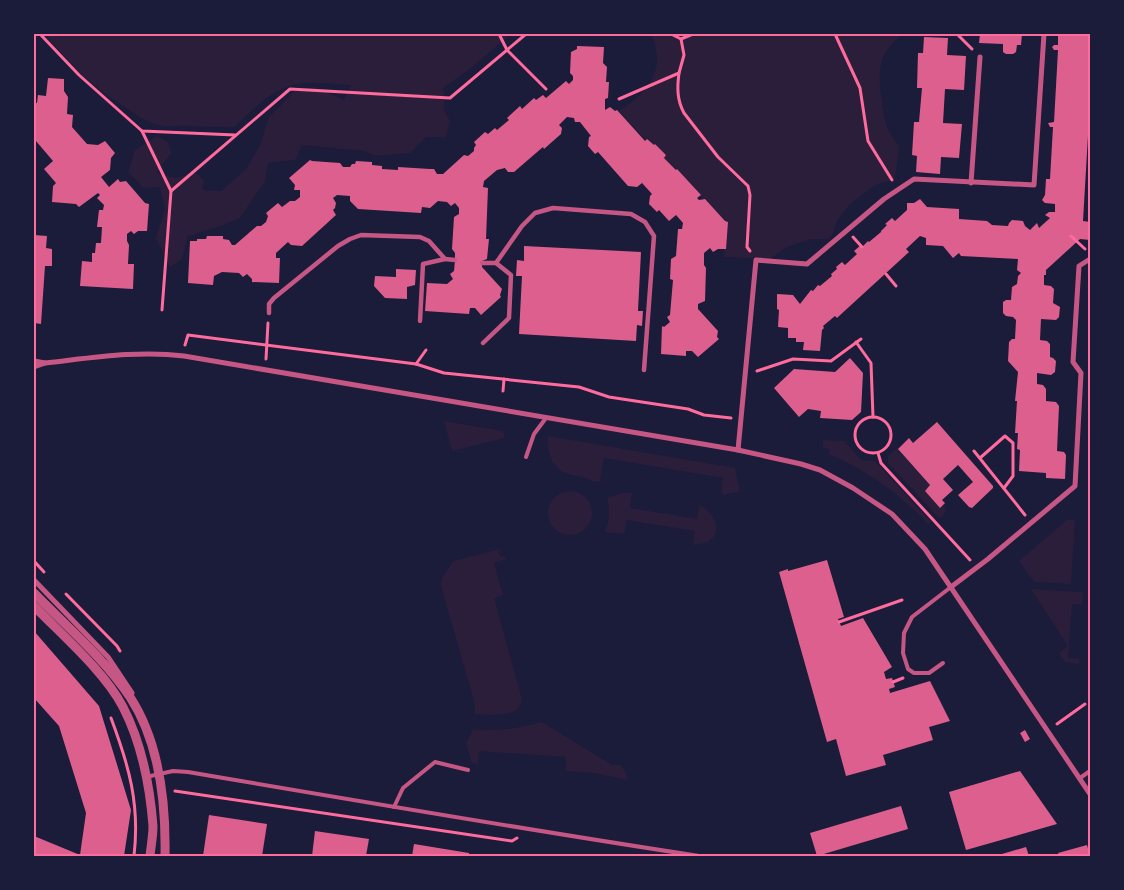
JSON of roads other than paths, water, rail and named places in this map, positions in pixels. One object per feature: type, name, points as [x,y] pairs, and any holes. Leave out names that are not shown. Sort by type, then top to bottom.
[{"type":"street","points":[[738,450],[756,260],[807,264],[846,229],[914,179],[1034,186],[1044,34]]},
{"type":"street","points":[[971,183],[980,57]]},
{"type":"street","points":[[496,263],[522,226],[535,213],[553,208],[632,214],[645,222],[654,236],[644,370]]},
{"type":"street","points":[[269,313],[269,304],[274,298],[338,246],[361,235],[420,237],[429,241],[445,258]]},
{"type":"street","points":[[420,322],[424,264],[445,258],[454,260]]},
{"type":"street","points":[[951,587],[977,568],[1075,486],[1081,373],[1073,362],[1079,266],[1090,259]]},
{"type":"street","points":[[482,263],[496,263],[511,275],[509,318],[483,344]]},
{"type":"street","points":[[34,364],[131,354],[162,353],[738,450],[820,470],[853,488],[892,514],[925,549],[1090,794]]},
{"type":"street","points":[[34,580],[108,657],[133,694],[146,728],[158,774],[166,828],[165,856]]},
{"type":"street","points":[[34,592],[103,664],[130,698],[146,728]]},
{"type":"street","points":[[34,606],[98,672],[122,706],[134,732],[145,777],[153,828],[150,856]]},
{"type":"lane","points":[[526,457],[534,434],[546,418]]},
{"type":"lane","points":[[943,664],[929,672],[914,673],[908,669],[903,653],[904,633],[912,616],[951,587]]},
{"type":"lane","points":[[394,806],[403,788],[435,762],[468,770]]},
{"type":"lane","points":[[145,777],[173,771],[188,772],[513,828],[699,856]]},
{"type":"lane","points":[[1080,778],[1090,771]]}]
